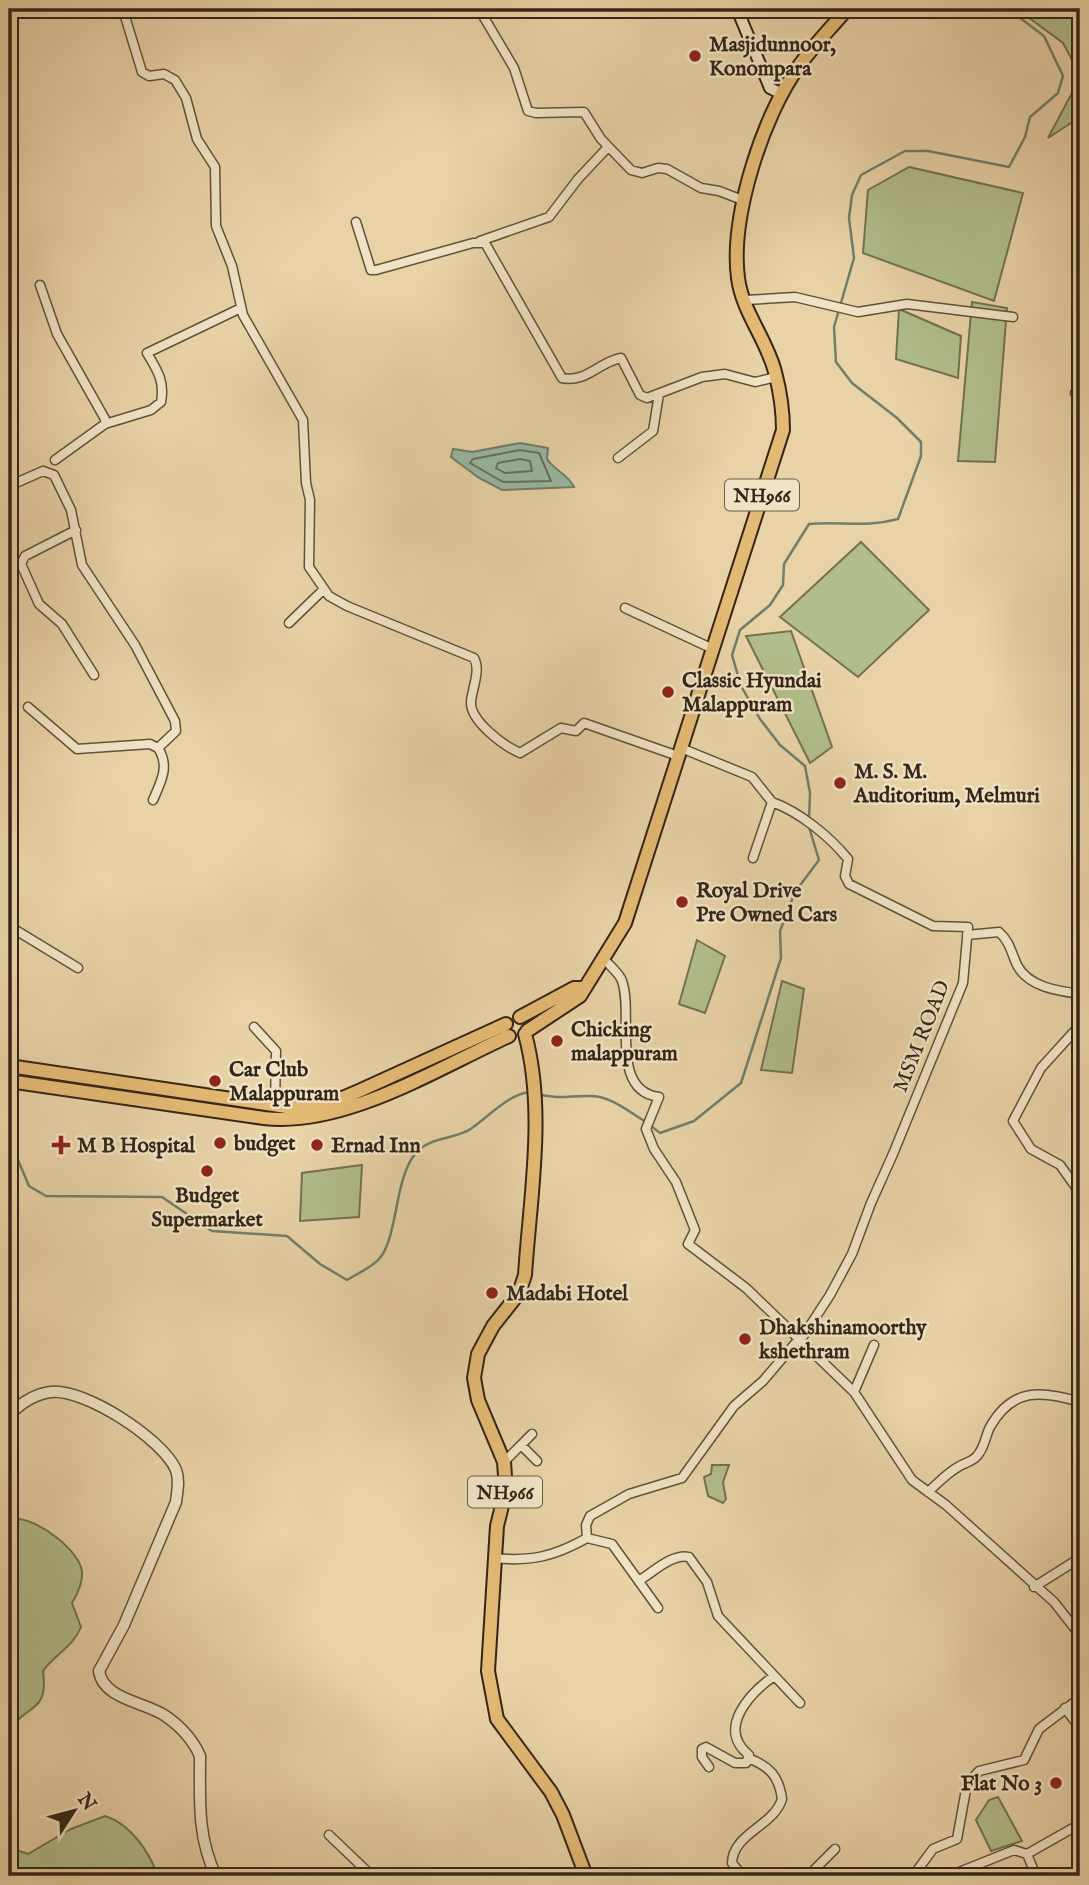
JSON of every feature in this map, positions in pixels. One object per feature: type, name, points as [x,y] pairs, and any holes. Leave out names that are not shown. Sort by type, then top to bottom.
[{"type":"highway","name":"NH966","points":[[586,1876],[563,1815],[551,1792],[497,1718],[488,1671],[497,1526],[506,1490],[504,1462],[478,1400],[474,1378],[478,1354],[494,1326],[519,1293],[525,1275],[535,1101],[534,1071],[516,1033],[580,996],[605,960],[625,923],[783,430],[782,404],[776,377],[738,279],[739,232],[745,201],[776,96],[847,9]]},
{"type":"highway","points":[[516,1033],[511,1018],[520,1017],[575,988],[584,988]]},
{"type":"highway","points":[[516,1033],[347,1110],[303,1120],[264,1118],[10,1081],[12,1066],[293,1108],[340,1099],[516,1033]]},
{"type":"main road","points":[[737,9],[776,96]]},
{"type":"street","points":[[479,9],[510,60],[528,111],[584,112],[608,147],[631,170],[642,173],[658,168],[667,169],[701,188],[719,191],[745,201]]},
{"type":"street","points":[[124,13],[142,72],[149,76],[164,74],[175,80],[186,98],[197,139],[215,167],[216,226],[232,266],[241,308],[262,352],[303,420],[306,483],[310,500],[309,567],[323,590],[347,606],[474,658],[476,676],[470,705],[475,716],[508,748],[520,753],[561,728],[576,731],[584,723],[752,777],[772,802],[787,807],[848,859],[845,876],[849,884],[933,926],[968,927],[967,935],[999,932],[1009,941],[1019,969],[1028,978],[1046,988],[1080,994]]},
{"type":"street","points":[[356,222],[367,261],[376,271],[480,241],[549,217],[578,179],[608,147]]},
{"type":"street","points":[[480,241],[485,243],[562,378],[581,378],[621,358],[640,395],[647,398],[702,377],[725,374],[755,382],[776,377]]},
{"type":"street","points":[[40,285],[57,334],[83,377],[105,424]]},
{"type":"street","points":[[746,300],[795,297],[858,312],[907,304],[1013,317]]},
{"type":"street","points":[[9,486],[47,470],[53,456],[105,424],[151,410],[161,402],[164,388],[148,353],[241,308]]},
{"type":"street","points":[[1080,388],[1075,393],[1080,396]]},
{"type":"street","points":[[618,458],[653,432],[659,394]]},
{"type":"street","points":[[47,470],[61,486],[76,530],[82,565],[135,645],[174,721],[176,731],[158,748]]},
{"type":"street","points":[[76,530],[25,556],[21,564],[38,604],[62,624],[94,675]]},
{"type":"street","points":[[289,623],[323,590]]},
{"type":"street","points":[[625,608],[713,649]]},
{"type":"street","points":[[28,707],[77,749],[150,744],[158,748],[165,763],[163,777],[153,800]]},
{"type":"street","points":[[753,858],[772,802]]},
{"type":"street","points":[[9,926],[78,968]]},
{"type":"street","name":"MSM ROAD","points":[[587,1538],[586,1525],[590,1516],[629,1494],[682,1478],[734,1406],[763,1381],[799,1340],[852,1254],[963,983],[967,935]]},
{"type":"street","points":[[605,960],[622,980],[630,1075],[640,1090],[659,1097],[646,1129],[654,1149],[676,1182],[695,1230],[688,1244],[746,1288],[854,1392],[912,1480],[994,1547],[1034,1587],[1054,1602],[1080,1635]]},
{"type":"street","points":[[1080,1025],[1041,1068],[1013,1121],[1031,1149],[1059,1165],[1080,1193]]},
{"type":"street","points":[[254,1027],[275,1047],[275,1107]]},
{"type":"street","points":[[854,1392],[874,1345]]},
{"type":"street","points":[[9,1415],[30,1399],[51,1392],[72,1394],[111,1412],[150,1439],[176,1471],[176,1502],[124,1625],[99,1671],[106,1687],[162,1714],[179,1726],[196,1747],[200,1756],[200,1829],[206,1857],[216,1876]]},
{"type":"street","points":[[929,1492],[945,1476],[974,1459],[984,1446],[988,1431],[1001,1408],[1017,1396],[1038,1395],[1080,1402]]},
{"type":"street","points":[[504,1462],[532,1434]]},
{"type":"street","points":[[521,1445],[537,1461]]},
{"type":"street","points":[[495,1558],[540,1559],[560,1553],[587,1538],[612,1544],[658,1608]]},
{"type":"street","points":[[640,1580],[681,1555],[689,1557],[707,1582],[718,1616],[800,1703]]},
{"type":"street","points":[[1034,1587],[1080,1558]]},
{"type":"street","points":[[744,1876],[732,1863],[732,1855],[747,1835],[772,1818],[782,1799],[775,1775],[768,1767],[748,1758],[736,1739],[735,1730],[743,1703],[775,1676]]},
{"type":"street","points":[[913,1876],[926,1862],[933,1849],[957,1839],[967,1784],[979,1771],[1024,1760],[1039,1729],[1080,1698]]},
{"type":"street","points":[[1065,1708],[1080,1728]]},
{"type":"street","points":[[709,1767],[702,1758],[702,1749],[706,1747],[735,1763],[746,1763],[748,1758]]},
{"type":"street","points":[[949,1876],[974,1872],[1014,1850],[1027,1854],[1080,1824]]},
{"type":"street","points":[[329,1835],[372,1876]]},
{"type":"street","points":[[808,1876],[835,1849]]},
{"type":"street","points":[[1027,1854],[1036,1876]]},
{"type":"shaded area","points":[[1017,9],[1080,9],[1080,117],[1048,138],[1072,93],[1078,71],[1063,43]]},
{"type":"shaded area","points":[[909,167],[1023,193],[994,301],[863,253],[868,190]]},
{"type":"shaded area","points":[[972,302],[1007,308],[995,462],[958,461]]},
{"type":"shaded area","points":[[899,309],[961,336],[958,378],[896,359]]},
{"type":"shaded area","points":[[861,542],[929,610],[858,677],[780,617]]},
{"type":"shaded area","points":[[791,631],[832,747],[810,763],[746,636]]},
{"type":"shaded area","points":[[697,940],[725,956],[705,1013],[679,1004]]},
{"type":"shaded area","points":[[782,981],[804,989],[792,1073],[761,1070]]},
{"type":"shaded area","points":[[362,1165],[359,1217],[300,1221],[302,1173]]},
{"type":"shaded area","points":[[712,1465],[729,1465],[723,1482],[726,1499],[723,1503],[708,1496],[704,1477],[711,1474]]},
{"type":"shaded area","points":[[17,1519],[46,1530],[74,1554],[82,1572],[82,1580],[72,1603],[81,1627],[73,1640],[43,1671],[43,1695],[39,1702],[9,1730],[9,1525]]},
{"type":"shaded area","points":[[998,1797],[1022,1841],[991,1851],[976,1820],[989,1800]]},
{"type":"shaded area","points":[[105,1816],[131,1832],[150,1858],[158,1876],[9,1876],[9,1840],[16,1850],[28,1854],[71,1829]]},
{"type":"water","points":[[520,443],[548,448],[547,459],[574,487],[502,490],[479,478],[451,457],[453,449],[472,452]]},
{"type":"waterway","points":[[809,820],[810,793],[805,766],[780,745],[760,719],[741,686],[732,655],[740,630],[770,605],[783,585],[784,564],[809,524],[864,524],[898,519],[921,456],[921,442],[897,418],[852,383],[836,362],[834,327],[854,258],[849,218],[852,195],[861,175],[905,151],[928,151],[1009,167],[1025,137],[1030,117],[1058,93],[1063,76],[1044,36],[1008,9]]},
{"type":"waterway","points":[[651,1126],[660,1133],[694,1121],[741,1083],[781,958],[780,931],[795,892],[819,860],[809,827]]},
{"type":"waterway","points":[[9,1149],[15,1153],[29,1186],[46,1196],[162,1197],[212,1231],[287,1236],[320,1264],[347,1280],[376,1262],[385,1250],[403,1178],[415,1154],[428,1144],[466,1132],[515,1096],[531,1092]]},
{"type":"waterway","points":[[537,1094],[553,1097],[599,1097],[646,1122]]},
{"type":"place","name":"Masjidunnoor, Konompara","points":[[695,56]]},
{"type":"place","name":"Classic Hyundai Malappuram","points":[[668,692]]},
{"type":"place","name":"M. S. M. Auditorium, Melmuri","points":[[840,783]]},
{"type":"place","name":"Royal Drive Pre Owned Cars","points":[[682,902]]},
{"type":"place","name":"Chicking malappuram","points":[[557,1041]]},
{"type":"place","name":"Car Club Malappuram","points":[[215,1081]]},
{"type":"place","name":"budget","points":[[220,1143]]},
{"type":"place","name":"M B Hospital","points":[[61,1145]]},
{"type":"place","name":"Ernad Inn","points":[[317,1145]]},
{"type":"place","name":"Budget Supermarket","points":[[207,1171]]},
{"type":"place","name":"Madabi Hotel","points":[[492,1293]]},
{"type":"place","name":"Dhakshinamoorthy kshethram","points":[[745,1339]]},
{"type":"place","name":"Flat No 3","points":[[1056,1783]]}]
